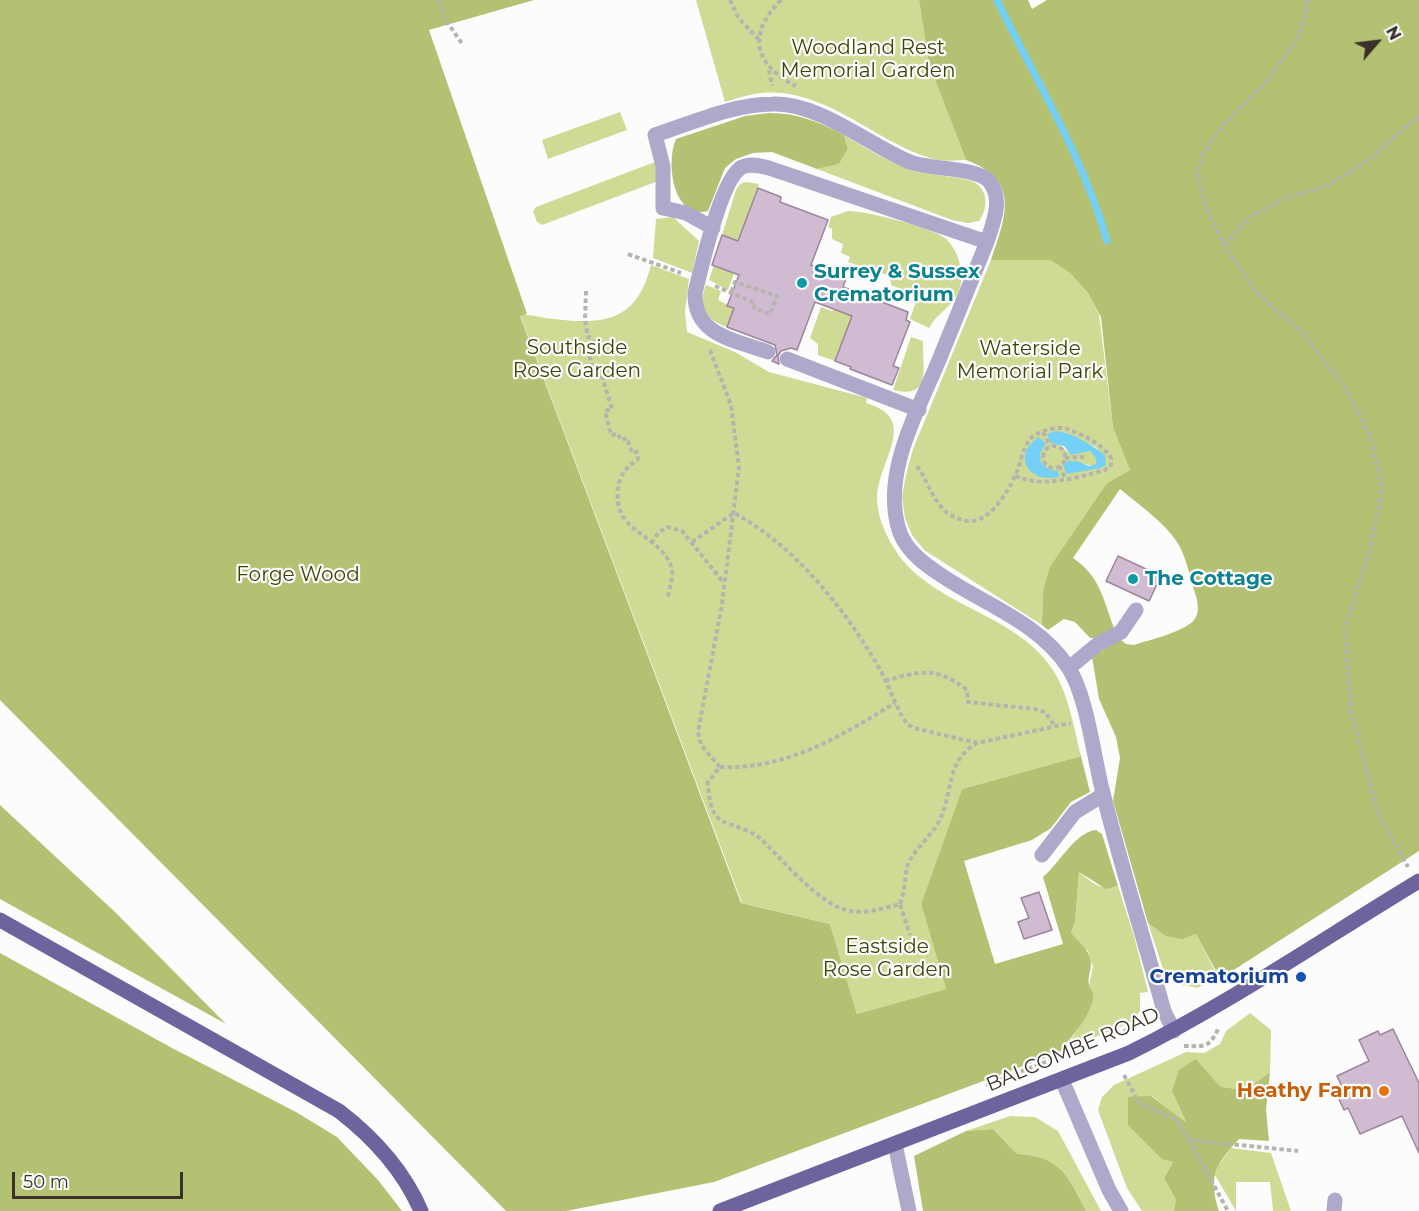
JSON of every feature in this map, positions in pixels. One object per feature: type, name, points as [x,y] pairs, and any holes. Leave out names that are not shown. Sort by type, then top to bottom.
[{"type":"main road","name":"BALCOMBE ROAD","points":[[720,1211],[1115,1059],[1174,1031],[1419,881]]},
{"type":"main road","points":[[0,920],[339,1111],[374,1140],[405,1180],[421,1211]]},
{"type":"street","points":[[713,228],[676,209],[663,208],[663,166],[654,135],[734,110],[773,104],[796,106],[910,162],[933,169],[976,174],[988,181],[997,198],[997,211],[987,242],[903,449],[895,501],[901,533],[909,549],[944,578],[1037,634],[1053,647],[1069,668],[1086,720],[1103,795],[1164,1011],[1174,1031]]},
{"type":"street","points":[[768,352],[705,327],[695,307],[699,279],[713,228],[724,195],[735,173],[741,167],[759,166],[987,242]]},
{"type":"street","points":[[787,359],[919,410]]},
{"type":"street","points":[[1069,668],[1098,644],[1121,632],[1136,610]]},
{"type":"street","points":[[1042,855],[1075,812],[1103,795]]},
{"type":"street","points":[[1062,1080],[1108,1190],[1121,1211]]},
{"type":"street","points":[[895,1144],[909,1211]]},
{"type":"path","points":[[438,0],[445,19],[463,45]]},
{"type":"path","points":[[730,0],[738,17],[759,41],[772,9],[781,0]]},
{"type":"path","points":[[1307,0],[1305,20],[1296,41],[1268,80],[1224,124],[1205,150],[1197,175],[1204,202],[1224,245],[1258,294],[1303,333],[1346,390],[1371,437],[1382,488],[1369,554],[1346,628],[1351,711],[1378,813],[1408,868]]},
{"type":"path","points":[[1224,245],[1250,217],[1286,198],[1326,186],[1369,160],[1407,124],[1419,117]]},
{"type":"path","points":[[628,254],[699,279],[731,293],[755,303],[754,308],[771,314],[777,296],[735,282],[731,293]]},
{"type":"path","points":[[586,291],[585,321],[588,337],[592,338],[595,344],[587,347],[594,373],[600,370],[612,409],[605,411],[611,435],[618,434],[621,440],[627,438],[632,453],[637,452],[638,459],[620,476],[617,496],[619,511],[628,524],[668,560],[671,568],[668,599]]},
{"type":"path","points":[[714,332],[710,351],[731,405],[737,434],[739,467],[724,583],[698,732],[701,745],[720,767],[743,768],[781,761],[837,739],[895,703]]},
{"type":"path","points":[[903,449],[919,468],[944,510],[957,519],[972,522],[989,514],[1015,477],[1031,438],[1043,432],[1067,428],[1100,447],[1111,458],[1111,465],[1105,470],[1066,479],[1032,483],[1015,477]]},
{"type":"path","points":[[1043,432],[1050,447]]},
{"type":"path","points":[[1050,447],[1060,448],[1065,458]]},
{"type":"path","points":[[1050,447],[1044,454],[1044,461],[1052,467],[1059,466],[1065,458]]},
{"type":"path","points":[[1065,458],[1084,457]]},
{"type":"path","points":[[1059,466],[1066,479]]},
{"type":"path","points":[[692,542],[734,513]]},
{"type":"path","points":[[734,513],[753,524],[790,555],[820,586],[857,636],[908,724],[914,728],[977,743]]},
{"type":"path","points":[[651,543],[659,532],[668,527],[682,531],[724,583]]},
{"type":"path","points":[[885,681],[927,670],[961,685],[967,690],[968,702],[1035,709],[1045,712],[1055,726]]},
{"type":"path","points":[[910,935],[900,904],[906,888],[907,866],[942,815],[953,772],[965,750],[977,743],[1086,720]]},
{"type":"path","points":[[720,767],[708,782],[709,800],[718,820],[748,830],[760,838],[829,903],[849,911],[871,911],[900,904]]},
{"type":"path","points":[[1108,1039],[1115,1059],[1139,1103],[1177,1120],[1228,1211]]},
{"type":"path","points":[[1189,1140],[1298,1151]]},
{"type":"green space","name":"Forge Wood","points":[[0,0],[534,0],[429,30],[527,314],[520,316],[741,903],[830,924],[857,1014],[946,989],[921,904],[962,789],[1081,756],[1090,792],[1071,802],[1051,828],[1032,840],[964,861],[995,964],[1063,944],[1043,877],[1081,836],[1096,830],[1102,834],[1118,886],[1106,889],[1079,872],[1075,922],[1071,932],[1085,948],[1090,958],[1089,986],[1093,993],[1093,1001],[1086,1017],[1058,1053],[714,1182],[566,1211],[506,1211],[0,700]]},
{"type":"green space","name":"Woodland Rest Memorial Garden","points":[[696,0],[919,0],[929,64],[966,160],[938,160],[913,152],[829,107],[785,93],[747,95],[725,102]]},
{"type":"green space","points":[[919,0],[1028,0],[1032,9],[1047,0],[1419,0],[1419,851],[1229,973],[1215,969],[1196,934],[1182,939],[1166,936],[1148,923],[1113,801],[1120,758],[1116,737],[1099,699],[1092,657],[1120,639],[1126,644],[1134,645],[1175,632],[1194,620],[1198,605],[1187,565],[1180,547],[1165,527],[1120,489],[1073,558],[1095,580],[1114,628],[1099,638],[1090,638],[1075,622],[1064,619],[1048,630],[1042,625],[1043,591],[1050,567],[1107,483],[1130,470],[1113,428],[1101,317],[1088,293],[1070,273],[1050,260],[991,260],[1004,214],[1005,201],[1002,189],[995,178],[983,168],[966,160],[929,64]]},
{"type":"green space","points":[[620,112],[627,130],[548,159],[542,140]]},
{"type":"green space","points":[[769,113],[808,119],[826,126],[844,135],[848,149],[839,164],[817,169],[772,152],[753,153],[736,159],[725,168],[708,211],[696,211],[686,207],[679,198],[672,174],[673,149],[676,139],[745,116]]},
{"type":"green space","points":[[844,135],[914,171],[972,181],[984,192],[986,202],[982,217],[979,221],[968,223],[952,220],[817,169],[839,164],[848,149]]},
{"type":"green space","points":[[655,162],[658,181],[542,225],[537,222],[533,211],[536,207]]},
{"type":"green space","points":[[746,182],[759,184],[738,241],[722,235],[736,190],[740,184]]},
{"type":"green space","points":[[848,211],[898,220],[938,234],[950,243],[960,264],[960,286],[955,298],[929,328],[910,319],[918,296],[891,285],[890,276],[848,262],[850,257],[841,253],[843,244],[832,239],[832,229],[828,227],[831,217]]},
{"type":"green space","points":[[673,217],[699,241],[692,273],[653,258],[656,219]]},
{"type":"green space","name":"Waterside Memorial Park","points":[[991,260],[1050,260],[1070,273],[1088,293],[1099,314],[1113,428],[1130,470],[1107,483],[1043,591],[1042,625],[924,550],[912,535],[905,518],[902,497],[913,449]],"holes":[[[1062,432],[1097,448],[1101,468],[1063,466],[1081,463],[1093,466],[1096,464],[1096,459],[1090,451],[1068,452],[1058,443]]]},
{"type":"green space","points":[[651,265],[689,279],[685,312],[687,332],[735,352],[769,372],[867,398],[866,403],[882,410],[891,419],[894,430],[893,442],[879,484],[877,505],[883,527],[897,553],[913,571],[932,586],[1019,636],[1038,651],[1059,680],[1081,756],[962,789],[921,904],[946,989],[857,1014],[830,924],[742,903],[520,315],[588,321],[616,315],[628,308],[637,298],[645,284]]},
{"type":"green space","points":[[714,265],[734,273],[728,290],[709,280]]},
{"type":"green space","points":[[706,285],[721,291],[718,300],[734,308],[727,327],[714,321],[703,305],[703,292]]},
{"type":"green space","points":[[821,307],[832,311],[839,308],[888,326],[835,361],[818,355],[818,344],[810,338]]},
{"type":"green space","points":[[911,337],[923,341],[923,379],[914,390],[906,392],[893,390]]},
{"type":"green space","points":[[0,805],[116,913],[226,1024],[0,899]]},
{"type":"green space","points":[[1079,872],[1102,887],[1118,886],[1148,992],[1140,993],[1140,1011],[1131,1022],[1058,1053],[1073,1037],[1090,1008],[1089,985],[1093,967],[1088,951],[1079,944],[1071,932],[1075,922]]},
{"type":"green space","points":[[1148,923],[1170,936],[1181,937],[1196,934],[1214,969],[1228,973],[1197,988],[1180,984],[1172,976],[1166,978]]},
{"type":"green space","points":[[0,953],[172,1048],[296,1112],[337,1137],[378,1180],[402,1211],[0,1211]]},
{"type":"green space","points":[[1250,1013],[1271,1030],[1270,1072],[1246,1090],[1221,1087],[1196,1059],[1187,1124],[1152,1096],[1173,1162],[1164,1178],[1176,1200],[1174,1211],[1142,1211],[1127,1188],[1098,1110],[1102,1097],[1114,1085],[1186,1052],[1204,1053],[1220,1044],[1226,1031]]},
{"type":"green space","points":[[1196,1059],[1221,1087],[1246,1090],[1270,1072],[1266,1110],[1269,1141],[1239,1139],[1224,1156],[1214,1180],[1219,1211],[1174,1211],[1176,1200],[1164,1178],[1173,1162],[1162,1159],[1128,1125],[1128,1097],[1151,1096],[1187,1123],[1172,1091],[1179,1070]]},
{"type":"green space","points":[[1010,1116],[1035,1117],[1058,1131],[1101,1211],[1086,1211],[1068,1178],[1053,1164],[1044,1159],[1017,1154],[993,1129],[966,1131]]},
{"type":"green space","points":[[993,1129],[1017,1154],[1044,1159],[1061,1170],[1068,1178],[1086,1211],[923,1211],[914,1156],[966,1131]]},
{"type":"green space","points":[[1231,1148],[1271,1153],[1291,1211],[1273,1211],[1270,1182],[1236,1182],[1236,1211],[1215,1175],[1218,1166]]},
{"type":"water","points":[[1055,431],[1075,436],[1094,447],[1105,455],[1106,465],[1067,474],[1063,466],[1068,461],[1077,461],[1089,466],[1096,464],[1096,459],[1090,451],[1071,455],[1064,446],[1051,443],[1047,434]]},
{"type":"water","points":[[1039,437],[1046,444],[1040,453],[1041,463],[1050,470],[1058,471],[1059,477],[1039,476],[1027,466],[1026,452]]},
{"type":"building","name":"Surrey & Sussex Crematorium","points":[[758,188],[781,197],[780,202],[828,220],[811,265],[846,279],[843,287],[908,312],[906,320],[910,322],[893,366],[899,368],[892,385],[835,361],[852,316],[815,302],[797,350],[791,348],[781,351],[778,356],[779,364],[772,361],[777,355],[775,345],[727,327],[734,308],[727,306],[739,275],[712,265],[722,235],[738,241]]},
{"type":"building","name":"The Cottage","points":[[1118,556],[1161,576],[1149,601],[1106,581]]},
{"type":"building","points":[[1039,892],[1052,930],[1024,939],[1018,922],[1029,918],[1021,898]]},
{"type":"building","points":[[1393,1029],[1419,1083],[1419,1153],[1402,1116],[1360,1134],[1348,1108],[1344,1110],[1336,1093],[1343,1089],[1337,1076],[1369,1061],[1359,1040],[1378,1031],[1380,1035]]},
{"type":"waterway","points":[[997,0],[1072,148],[1097,209],[1107,241]]},
{"type":"place","name":"Surrey & Sussex Crematorium","points":[[802,283]]},
{"type":"place","name":"The Cottage","points":[[1133,579]]},
{"type":"place","name":"Crematorium","points":[[1301,977]]},
{"type":"place","name":"Heathy Farm","points":[[1384,1091]]},
{"type":"park label","name":"Southside Rose Garden","points":[[577,360]]},
{"type":"park label","name":"Eastside Rose Garden","points":[[887,958]]}]
